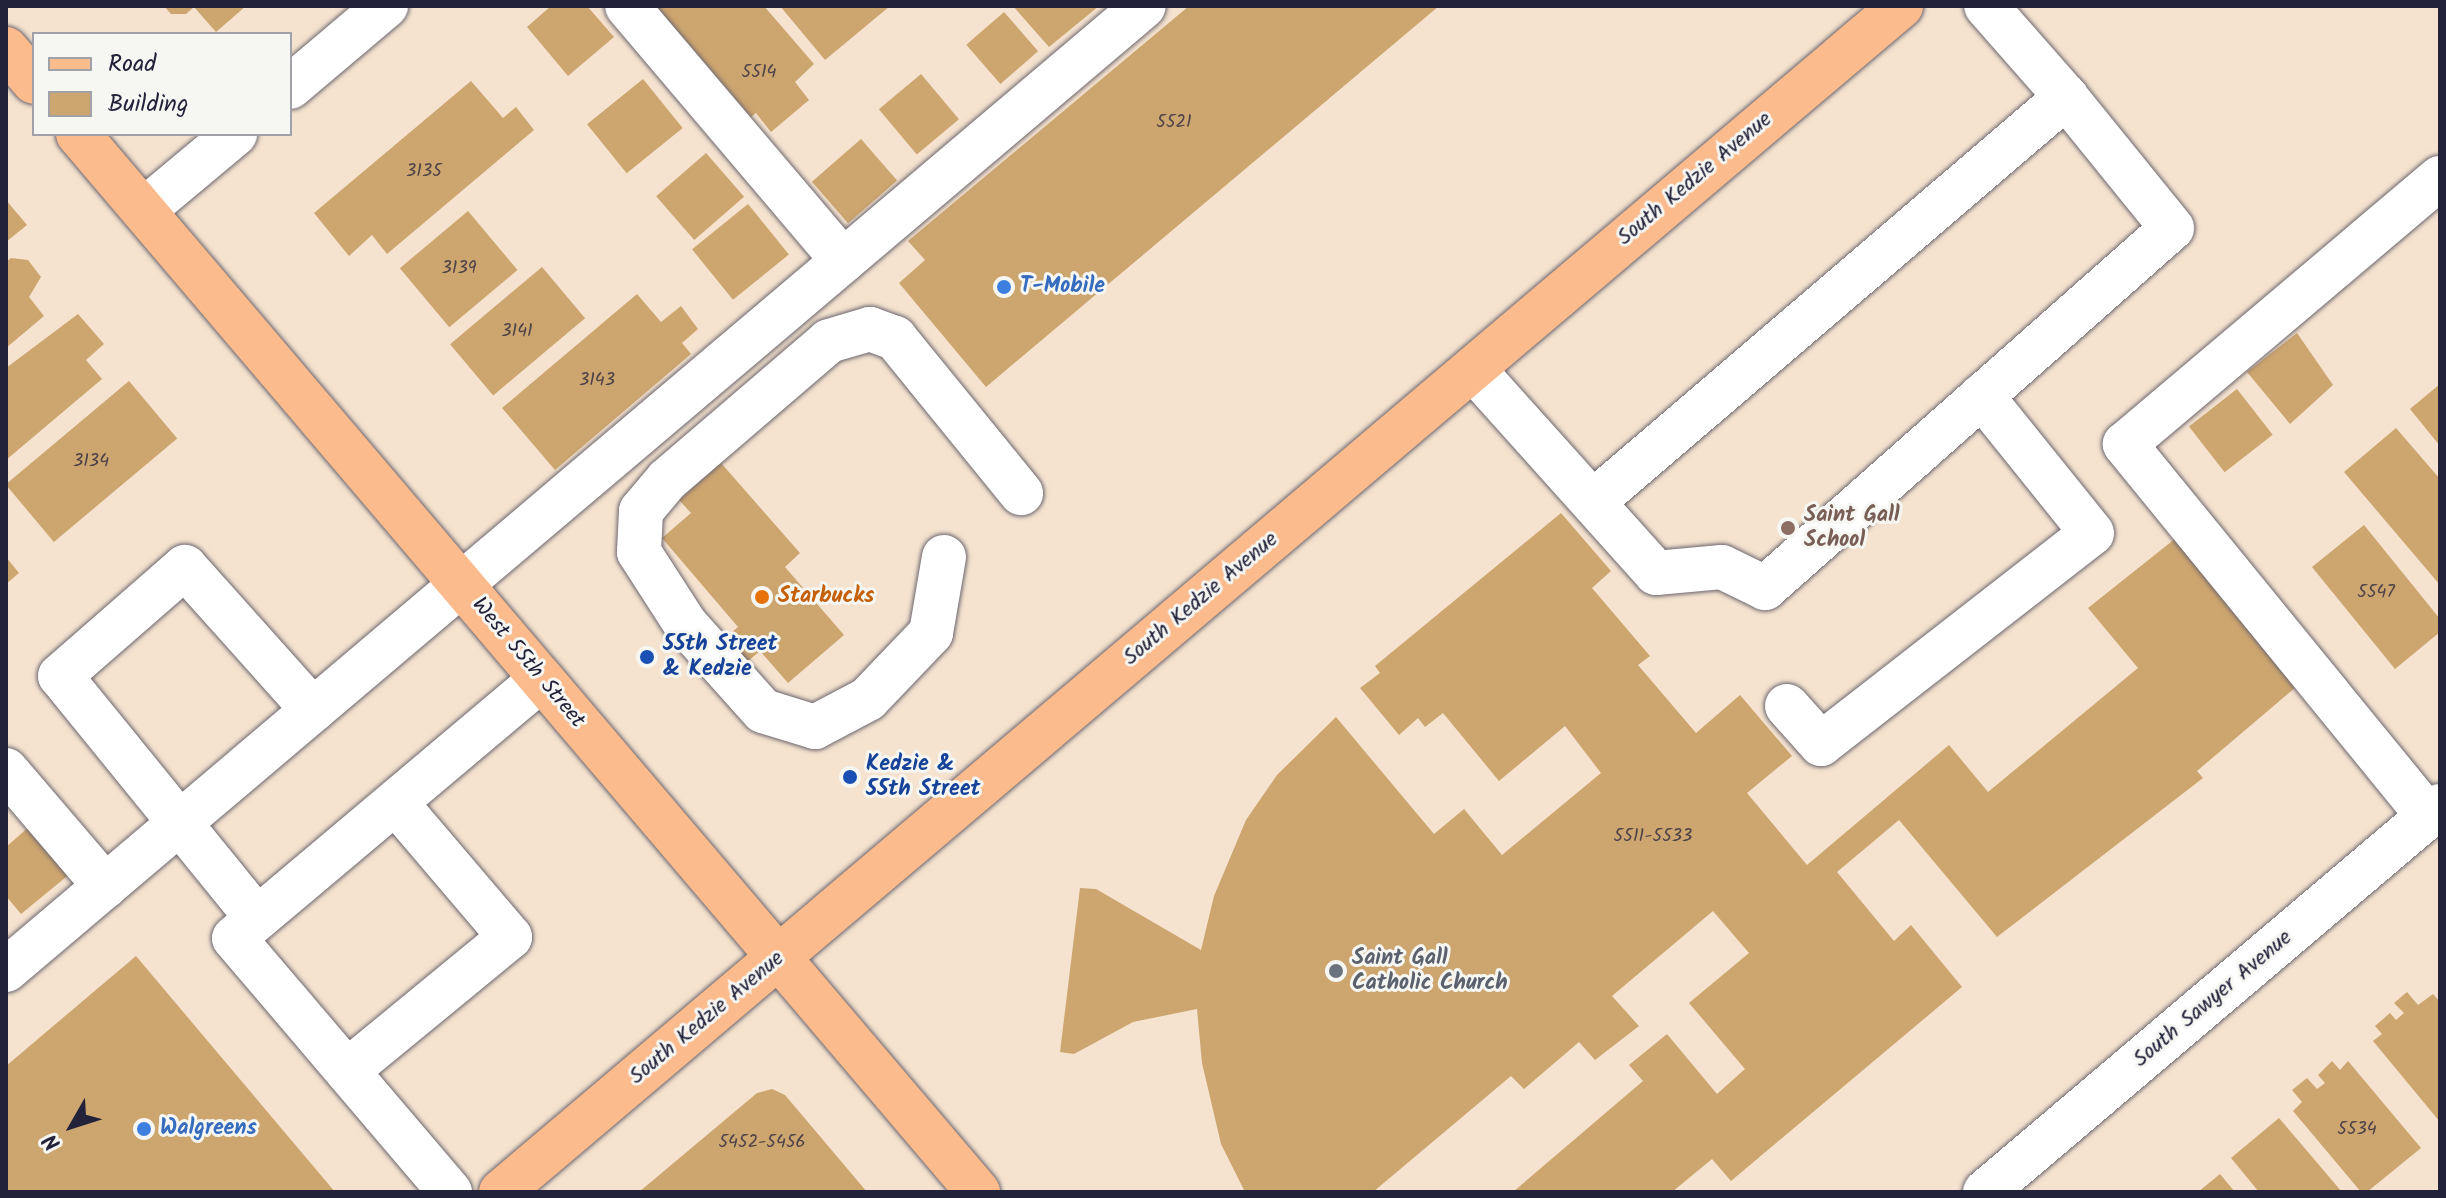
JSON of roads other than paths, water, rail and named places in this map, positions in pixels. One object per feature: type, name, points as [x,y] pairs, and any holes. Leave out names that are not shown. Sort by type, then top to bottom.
[{"type":"main road","name":"South Kedzie Avenue","points":[[501,1192],[1901,6]]},
{"type":"main road","points":[[6,49],[32,80]]},
{"type":"main road","name":"West 55th Street","points":[[80,136],[978,1192]]},
{"type":"street","points":[[292,85],[386,6]]},
{"type":"street","points":[[627,6],[843,261]]},
{"type":"street","points":[[6,970],[1144,6]]},
{"type":"street","points":[[1473,369],[1656,573],[1722,567],[1765,588],[2172,228],[2066,97],[1986,6]]},
{"type":"street","points":[[1593,502],[2066,97]]},
{"type":"street","points":[[144,210],[233,136]]},
{"type":"street","points":[[2434,811],[2125,444],[2440,178]]},
{"type":"street","points":[[944,557],[931,633],[868,699],[815,727],[763,711],[686,625],[639,552],[641,511],[667,480],[829,341],[870,329],[895,338],[1021,493]]},
{"type":"street","points":[[1787,706],[1821,744],[2092,533],[1982,396]]},
{"type":"street","points":[[257,918],[60,676],[185,567],[313,710]]},
{"type":"street","points":[[450,1192],[234,938],[542,679]]},
{"type":"street","points":[[6,770],[105,886]]},
{"type":"street","points":[[347,1071],[510,937],[396,803]]},
{"type":"street","name":"South Sawyer Avenue","points":[[1985,1192],[2434,811]]},
{"type":"place","name":"T-Mobile","points":[[1004,287]]},
{"type":"place","name":"Saint Gall School","points":[[1788,528]]},
{"type":"place","name":"Starbucks","points":[[762,597]]},
{"type":"place","name":"55th Street & Kedzie","points":[[647,657]]},
{"type":"place","name":"Kedzie & 55th Street","points":[[850,777]]},
{"type":"place","name":"Saint Gall Catholic Church","points":[[1336,971]]},
{"type":"place","name":"Walgreens","points":[[144,1129]]}]
